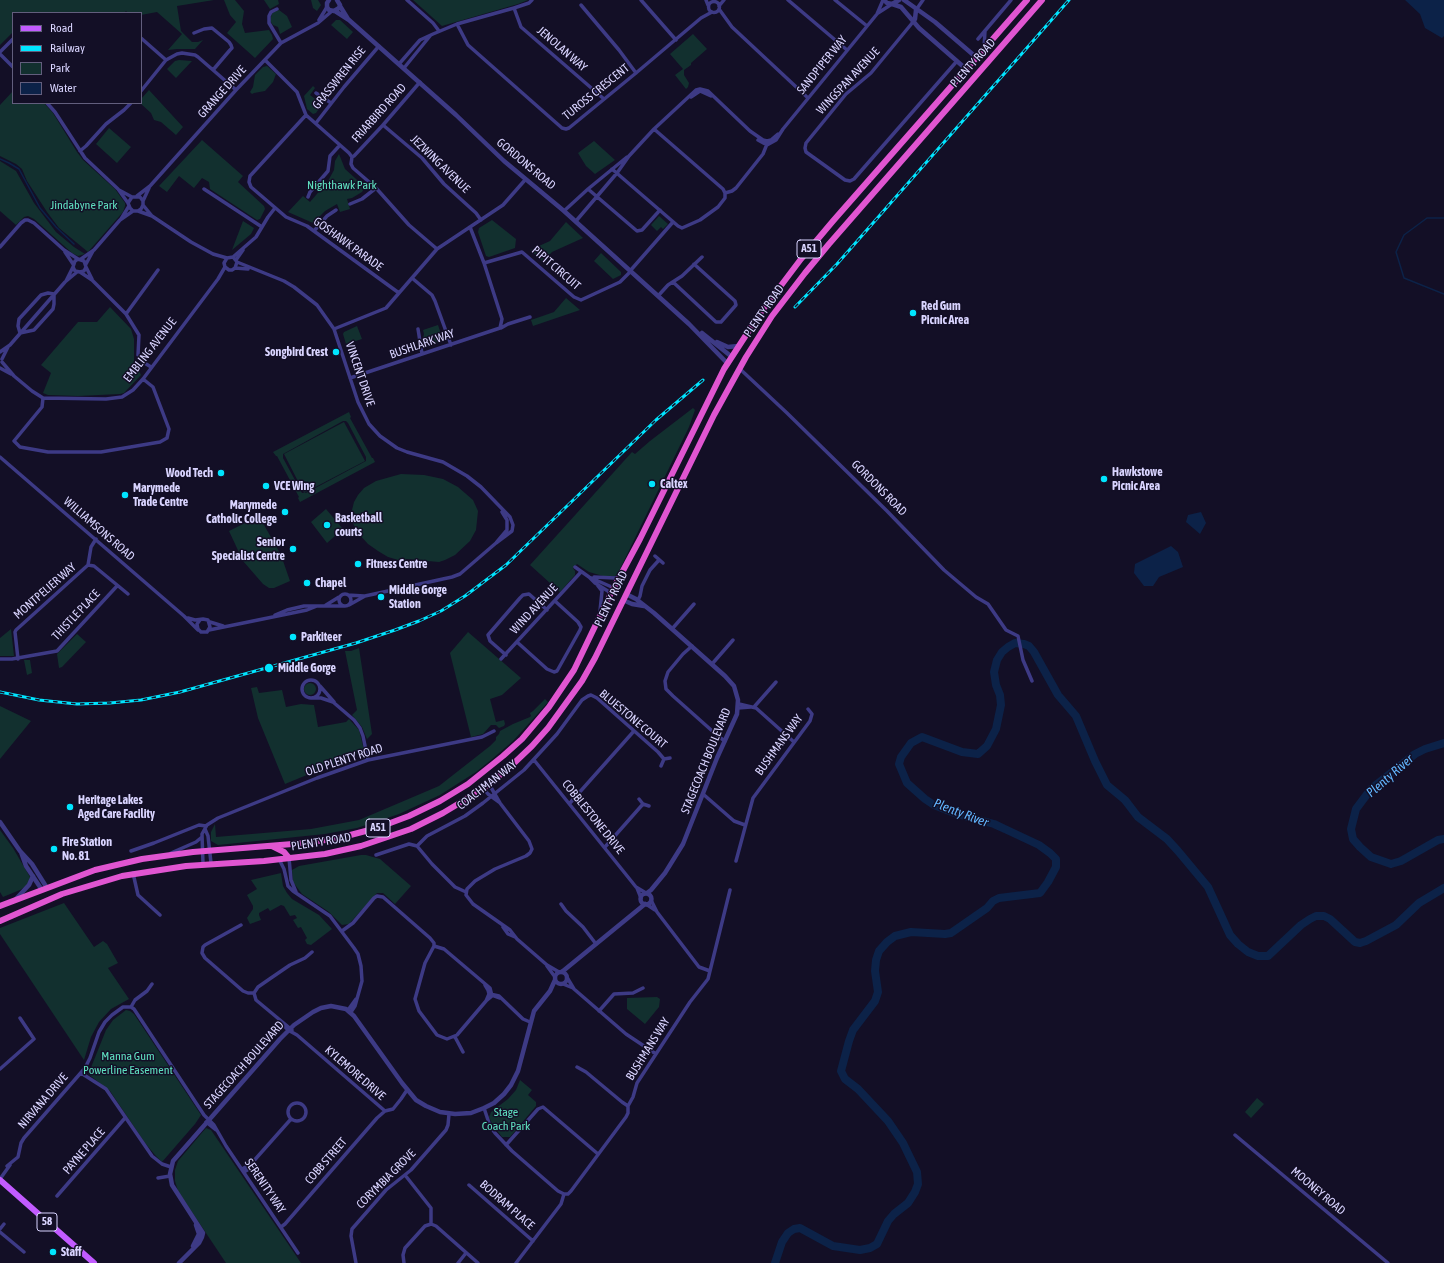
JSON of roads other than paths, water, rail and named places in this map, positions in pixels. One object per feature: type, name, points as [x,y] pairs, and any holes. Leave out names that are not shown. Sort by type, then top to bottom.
[{"type":"highway","name":"PLENTY ROAD","points":[[0,906],[77,876],[112,865],[142,858],[339,838],[378,828],[425,809],[468,784],[508,752],[522,739],[549,707],[574,670],[728,364],[738,346],[764,308],[800,259],[1027,0]]},
{"type":"highway","name":"PLENTY ROAD","points":[[0,921],[51,899],[103,881],[133,873],[203,864],[279,859],[325,854],[346,850],[384,839],[433,818],[460,804],[489,784],[532,746],[573,695],[595,658],[714,415],[739,368],[772,316],[805,273],[1042,0]]},
{"type":"highway","points":[[977,58],[985,66]]},
{"type":"highway","points":[[966,69],[975,77]]},
{"type":"highway","points":[[732,357],[739,368]]},
{"type":"highway","name":"GORDONS ROAD","points":[[728,364],[739,368]]},
{"type":"highway","points":[[613,591],[625,597]]},
{"type":"highway","points":[[270,846],[284,852],[289,858]]},
{"type":"highway","points":[[45,889],[51,899]]},
{"type":"main road","name":"58","points":[[0,1180],[94,1263]]},
{"type":"street","points":[[408,0],[433,23],[439,31]]},
{"type":"street","points":[[399,64],[420,40],[457,24],[514,8],[529,3],[532,0]]},
{"type":"street","points":[[641,0],[676,40]]},
{"type":"street","points":[[706,0],[708,7],[713,12],[726,21],[737,33],[808,98]]},
{"type":"street","points":[[719,7],[724,0]]},
{"type":"street","points":[[788,0],[847,50]]},
{"type":"street","points":[[835,0],[867,26]]},
{"type":"street","points":[[884,0],[887,3],[901,8],[913,22],[966,69]]},
{"type":"street","name":"SANDPIPER WAY","points":[[725,193],[736,188],[763,154],[767,143],[776,140],[783,129],[877,14],[884,0]]},
{"type":"street","points":[[892,4],[899,0]]},
{"type":"street","points":[[904,0],[939,26],[977,58]]},
{"type":"street","points":[[913,22],[915,19],[916,10],[923,0]]},
{"type":"street","name":"PLENTY ROAD","points":[[978,38],[1011,0]]},
{"type":"street","points":[[715,1],[726,21]]},
{"type":"street","name":"TUROSS CRESCENT","points":[[701,18],[708,7],[715,1]]},
{"type":"street","points":[[318,23],[327,2]]},
{"type":"street","name":"GORDONS ROAD","points":[[327,2],[334,11],[349,20],[420,82],[526,180],[576,221],[689,324],[728,364]]},
{"type":"street","points":[[334,11],[338,10],[340,2]]},
{"type":"street","name":"GORDONS ROAD","points":[[340,2],[349,20]]},
{"type":"street","name":"SANDPIPER WAY","points":[[877,14],[892,4]]},
{"type":"street","points":[[581,5],[619,50],[636,73]]},
{"type":"street","name":"TUROSS CRESCENT","points":[[457,24],[468,45],[562,128],[570,128],[701,18],[719,7]]},
{"type":"street","name":"JENOLAN WAY","points":[[514,8],[521,27],[604,99]]},
{"type":"street","points":[[277,9],[271,12],[269,16],[269,23],[281,43]]},
{"type":"street","name":"GRANGE DRIVE","points":[[137,196],[150,186],[236,90],[281,43],[318,23],[334,11]]},
{"type":"street","name":"WINGSPAN AVENUE","points":[[850,181],[845,180],[806,152],[806,143],[846,94],[871,73],[913,22]]},
{"type":"street","points":[[194,32],[212,28],[231,45],[232,48],[213,70]]},
{"type":"street","name":"PLENTY ROAD","points":[[984,49],[985,29]]},
{"type":"street","points":[[404,68],[431,35]]},
{"type":"street","points":[[142,39],[166,60]]},
{"type":"street","points":[[12,40],[0,53],[12,66]]},
{"type":"street","name":"GRASSWREN RISE","points":[[316,123],[379,46]]},
{"type":"street","points":[[142,90],[166,60],[177,54],[195,55],[236,90]]},
{"type":"street","points":[[265,60],[297,92],[306,115],[352,157],[351,164],[353,168],[376,188],[409,225],[437,249]]},
{"type":"street","name":"PLENTY ROAD","points":[[850,181],[854,179],[957,61]]},
{"type":"street","name":"FRIARBIRD ROAD","points":[[352,157],[383,125],[420,82]]},
{"type":"street","points":[[576,221],[617,173],[629,156],[654,129],[700,90],[715,99],[757,139],[767,143]]},
{"type":"street","points":[[316,92],[331,103]]},
{"type":"street","points":[[48,104],[55,112],[85,158],[118,189],[133,210],[152,216],[191,242],[213,254],[227,258],[232,257],[256,237],[275,208]]},
{"type":"street","points":[[80,151],[106,124],[130,104]]},
{"type":"street","name":"GOSHAWK PARADE","points":[[306,115],[250,176],[249,182],[251,187],[286,217],[307,226],[399,293]]},
{"type":"street","name":"JEZWING AVENUE","points":[[383,125],[422,158],[444,184],[476,212],[481,220]]},
{"type":"street","points":[[612,169],[673,222],[682,228],[700,220],[722,203],[725,198],[723,189],[654,129]]},
{"type":"street","points":[[308,198],[310,192],[328,171],[330,156],[340,145]]},
{"type":"street","points":[[564,211],[588,188],[629,156]]},
{"type":"street","points":[[334,328],[386,308],[437,249],[503,205],[526,180]]},
{"type":"street","name":"GRANGE DRIVE","points":[[143,203],[150,186]]},
{"type":"street","points":[[350,204],[362,199],[376,188]]},
{"type":"street","points":[[588,188],[636,231],[642,230],[660,210]]},
{"type":"street","points":[[118,189],[132,197],[137,196],[152,216]]},
{"type":"street","points":[[204,189],[262,227]]},
{"type":"street","points":[[120,220],[132,197]]},
{"type":"street","points":[[138,211],[141,209],[143,203]]},
{"type":"street","points":[[133,210],[120,220],[94,250],[84,271],[79,272],[65,282],[20,333],[10,345],[1,362],[14,376],[43,398],[42,407],[14,441],[20,447],[48,452],[101,452],[160,442],[167,438],[169,429],[153,387],[143,379]]},
{"type":"street","points":[[314,231],[327,216],[336,210]]},
{"type":"street","points":[[0,247],[21,223],[28,220],[34,223],[64,250],[80,259],[86,266],[92,280]]},
{"type":"street","points":[[631,271],[673,222]]},
{"type":"street","points":[[470,227],[484,263],[502,319],[501,326]]},
{"type":"street","points":[[213,254],[229,270],[235,268],[244,248]]},
{"type":"street","points":[[64,250],[79,272],[92,280],[126,314],[139,335],[138,355],[143,362],[151,367]]},
{"type":"street","points":[[65,282],[73,265],[94,250]]},
{"type":"street","name":"PIPIT CIRCUIT","points":[[484,263],[522,252],[574,298],[581,300],[620,282],[631,271]]},
{"type":"street","points":[[232,257],[237,261]]},
{"type":"street","points":[[658,296],[702,257]]},
{"type":"street","points":[[224,265],[227,258]]},
{"type":"street","name":"VINCENT DRIVE","points":[[237,261],[251,269],[274,276],[294,287],[317,305],[334,328],[361,409],[369,424],[380,436],[401,450],[439,461],[457,470],[481,487],[510,517],[514,527],[508,535],[496,543]]},
{"type":"street","points":[[672,282],[716,322],[721,322],[736,305],[735,301],[694,264]]},
{"type":"street","name":"EMBLING AVENUE","points":[[218,279],[224,265]]},
{"type":"street","name":"VINCENT DRIVE","points":[[235,268],[251,269]]},
{"type":"street","points":[[126,314],[158,270]]},
{"type":"street","name":"EMBLING AVENUE","points":[[43,398],[106,399],[122,397],[143,379],[218,279],[229,270]]},
{"type":"street","points":[[412,278],[432,295],[451,345]]},
{"type":"street","points":[[20,333],[18,326],[19,320],[41,295],[48,293],[54,294]]},
{"type":"street","points":[[20,333],[34,330],[53,309],[54,294]]},
{"type":"street","name":"BUSHLARK WAY","points":[[350,378],[530,317]]},
{"type":"street","name":"GORDONS ROAD","points":[[689,324],[732,357]]},
{"type":"street","points":[[694,327],[722,345],[730,347],[738,346]]},
{"type":"street","points":[[418,329],[422,354]]},
{"type":"street","points":[[0,352],[10,345]]},
{"type":"street","name":"GORDONS ROAD","points":[[739,368],[887,511],[944,570],[972,594],[988,604],[1006,630],[1018,636],[1022,654],[1032,681]]},
{"type":"street","name":"WILLIAMSONS ROAD","points":[[0,457],[184,616],[198,630]]},
{"type":"street","name":"VINCENT DRIVE","points":[[496,543],[507,530],[508,525],[507,520],[497,505]]},
{"type":"street","name":"MONTPELIER WAY","points":[[18,659],[16,630],[88,565],[91,547],[96,540]]},
{"type":"street","points":[[227,626],[216,624],[204,619],[200,620],[197,624],[198,630],[204,632],[325,605],[346,605],[365,596],[456,576],[496,543]]},
{"type":"street","points":[[655,556],[663,563]]},
{"type":"street","name":"PLENTY ROAD","points":[[636,603],[651,568],[659,560]]},
{"type":"street","points":[[88,565],[94,566],[128,594]]},
{"type":"street","points":[[576,567],[613,591]]},
{"type":"street","name":"WIND AVENUE","points":[[501,659],[582,572]]},
{"type":"street","points":[[591,578],[620,577]]},
{"type":"street","points":[[591,578],[592,582],[598,586],[613,591]]},
{"type":"street","name":"THISTLE PLACE","points":[[0,659],[18,659],[57,651],[117,586]]},
{"type":"street","points":[[598,586],[601,589],[602,594],[600,618]]},
{"type":"street","points":[[325,605],[343,594],[365,596]]},
{"type":"street","points":[[346,605],[351,599],[347,594]]},
{"type":"street","points":[[506,655],[490,641],[488,636],[489,632],[522,596],[527,594],[532,596],[546,610]]},
{"type":"street","points":[[340,597],[339,602],[346,605]]},
{"type":"street","name":"STAGECOACH BOULEVARD","points":[[625,597],[644,606],[672,628],[732,683],[737,693],[738,706],[737,714],[678,854],[657,883],[646,893]]},
{"type":"street","points":[[517,642],[547,670],[554,672],[557,670],[581,627],[578,622],[555,601]]},
{"type":"street","points":[[672,628],[694,604]]},
{"type":"street","points":[[270,617],[294,608],[316,607]]},
{"type":"street","name":"WILLIAMSONS ROAD","points":[[184,616],[193,620],[200,620]]},
{"type":"street","points":[[209,621],[209,630]]},
{"type":"street","points":[[712,664],[733,640]]},
{"type":"street","points":[[691,645],[666,674],[666,689],[717,735],[726,740]]},
{"type":"street","points":[[336,705],[323,698],[308,698],[304,696],[302,692],[304,683],[309,680],[314,680],[336,705],[354,720],[360,728],[368,760]]},
{"type":"street","points":[[753,707],[776,682]]},
{"type":"street","points":[[313,698],[317,696],[319,692],[320,687],[317,683]]},
{"type":"street","name":"BLUESTONE COURT","points":[[588,696],[591,695],[597,698],[664,759]]},
{"type":"street","name":"COACHMAN WAY","points":[[417,846],[427,836],[465,816],[519,775],[557,734],[582,700],[588,696]]},
{"type":"street","points":[[738,706],[753,707],[794,742]]},
{"type":"street","name":"BUSHMANS WAY","points":[[736,861],[753,798],[810,720],[812,714],[808,709]]},
{"type":"street","name":"OLD PLENTY ROAD","points":[[131,851],[200,825],[206,828],[218,818],[317,778],[368,760],[482,737],[494,731]]},
{"type":"street","points":[[570,803],[634,731]]},
{"type":"street","name":"BLUESTONE COURT","points":[[664,759],[670,758]]},
{"type":"street","name":"BLUESTONE COURT","points":[[661,766],[664,759]]},
{"type":"street","name":"COBBLESTONE DRIVE","points":[[534,760],[636,886],[641,898]]},
{"type":"street","points":[[489,784],[500,803],[532,846],[531,851],[526,856],[500,866],[470,886],[466,892],[467,897],[499,924],[508,934],[517,939],[547,965],[568,977],[574,989]]},
{"type":"street","points":[[483,788],[491,797],[500,803]]},
{"type":"street","points":[[703,794],[734,821],[746,825]]},
{"type":"street","points":[[639,799],[642,804],[648,806]]},
{"type":"street","points":[[605,847],[642,804]]},
{"type":"street","points":[[0,822],[32,864],[45,889]]},
{"type":"street","points":[[203,864],[202,838],[206,828]]},
{"type":"street","points":[[206,828],[211,864]]},
{"type":"street","points":[[167,855],[202,838]]},
{"type":"street","points":[[376,855],[409,844],[417,846],[432,864],[455,887],[466,892]]},
{"type":"street","points":[[20,850],[24,863],[45,889]]},
{"type":"street","points":[[289,858],[291,880],[296,893]]},
{"type":"street","points":[[279,859],[284,869],[288,886],[296,893],[327,913],[354,948],[362,966],[362,981],[358,997],[350,1011],[408,1092],[416,1100],[433,1110],[449,1114],[467,1114],[484,1108],[494,1103],[504,1094],[515,1078],[520,1065],[531,1020],[536,1008],[550,991],[555,978],[636,911],[645,904],[649,903],[651,899]]},
{"type":"street","points":[[133,873],[138,895],[160,915]]},
{"type":"street","points":[[14,901],[29,884],[33,876]]},
{"type":"street","name":"STAGECOACH BOULEVARD","points":[[651,899],[657,883]]},
{"type":"street","name":"COBBLESTONE DRIVE","points":[[636,886],[646,893]]},
{"type":"street","name":"BUSHMANS WAY","points":[[516,1263],[561,1204],[564,1194],[568,1194],[571,1191],[627,1115],[628,1106],[633,1097],[637,1084],[690,1002],[707,981],[730,890]]},
{"type":"street","points":[[636,911],[643,894],[649,894],[657,912],[699,967],[710,971]]},
{"type":"street","points":[[342,931],[353,923],[374,898],[379,896],[384,898],[430,938],[434,943],[434,946],[425,963],[416,991],[416,1003],[422,1016],[437,1036],[447,1039],[455,1037],[491,994]]},
{"type":"street","points":[[641,898],[642,902],[657,912]]},
{"type":"street","points":[[561,904],[566,911],[583,927],[596,944]]},
{"type":"street","points":[[241,925],[205,945],[202,953],[205,958],[243,991],[248,993],[254,993],[258,987],[312,952]]},
{"type":"street","points":[[434,946],[444,950],[483,983],[491,994],[501,999],[517,1013],[531,1020]]},
{"type":"street","points":[[550,991],[562,984],[568,977],[573,963]]},
{"type":"street","points":[[547,965],[555,978],[562,984],[574,989],[631,1038],[656,1054]]},
{"type":"street","name":"NIRVANA DRIVE","points":[[0,1180],[9,1165],[18,1157],[21,1143],[24,1138],[81,1073],[88,1062],[97,1036],[105,1022],[123,1007],[131,1007],[135,1000],[147,991],[152,984]]},
{"type":"street","points":[[599,1011],[614,994],[633,993],[643,988]]},
{"type":"street","name":"KYLEMORE DRIVE","points":[[254,993],[255,999],[383,1110],[393,1109],[408,1092]]},
{"type":"street","name":"STAGECOACH BOULEVARD","points":[[171,1166],[176,1156],[289,1029],[321,1008],[337,1006],[350,1011]]},
{"type":"street","name":"SERENITY WAY","points":[[131,1007],[134,1009],[208,1120],[214,1125],[298,1253]]},
{"type":"street","points":[[0,1069],[34,1039],[20,1018]]},
{"type":"street","points":[[455,1037],[463,1052]]},
{"type":"street","points":[[577,1067],[586,1072],[628,1106]]},
{"type":"street","points":[[81,1073],[106,1089],[150,1154],[156,1160],[171,1166],[170,1176],[173,1187],[194,1219],[200,1236],[179,1263]]},
{"type":"street","points":[[298,1103],[304,1106],[306,1112],[304,1119],[298,1122],[291,1119],[288,1112],[290,1106],[298,1103]]},
{"type":"street","points":[[506,1145],[536,1110],[542,1107],[548,1110],[598,1154]]},
{"type":"street","points":[[484,1108],[492,1130],[506,1145],[558,1191],[564,1194]]},
{"type":"street","name":"COBB STREET","points":[[280,1226],[290,1218],[383,1110]]},
{"type":"street","name":"CORYMBIA GROVE","points":[[356,1263],[351,1236],[352,1229],[389,1188],[406,1175],[446,1130],[449,1114]]},
{"type":"street","name":"PAYNE PLACE","points":[[57,1196],[126,1118]]},
{"type":"street","points":[[243,1171],[291,1119]]},
{"type":"street","name":"MOONEY ROAD","points":[[1235,1134],[1388,1263]]},
{"type":"street","points":[[406,1175],[431,1208],[431,1224]]},
{"type":"street","points":[[158,1178],[170,1176]]},
{"type":"street","name":"BODRAM PLACE","points":[[468,1185],[533,1241]]},
{"type":"street","points":[[4,1224],[0,1230],[24,1252]]},
{"type":"street","points":[[404,1263],[403,1255],[405,1248],[425,1226],[431,1224],[436,1226],[478,1263]]},
{"type":"street","points":[[458,1263],[466,1253]]},
{"type":"water","points":[[1405,0],[1444,0],[1444,36],[1442,38],[1425,28],[1420,14]]},
{"type":"water","points":[[1201,512],[1206,523],[1200,534],[1186,522],[1188,515]]},
{"type":"water","points":[[1171,546],[1178,552],[1183,567],[1159,577],[1153,586],[1144,586],[1134,573],[1135,564]]},
{"type":"waterway","points":[[0,159],[19,169],[40,208],[56,227],[74,244]]},
{"type":"waterway","points":[[1444,218],[1427,218],[1404,235],[1396,252],[1404,278],[1444,294]]},
{"type":"waterway","name":"Plenty River","points":[[775,1263],[782,1242],[788,1233],[794,1229],[800,1228],[833,1246],[860,1250],[870,1248],[877,1244],[888,1221],[908,1203],[918,1184],[917,1172],[903,1143],[888,1121],[858,1089],[845,1079],[841,1071],[853,1030],[875,1001],[878,992],[875,971],[879,951],[895,936],[911,932],[951,933],[999,898],[1040,893],[1056,867],[1056,859],[1039,845],[994,824],[957,814],[934,805],[907,783],[899,764],[901,757],[911,743],[922,737],[962,752],[978,754],[987,746],[996,729],[1001,705],[994,672],[997,660],[1002,652],[1015,643],[1029,646],[1034,652],[1058,695],[1076,716],[1107,785],[1125,800],[1138,817],[1167,839],[1178,851],[1208,887],[1230,935],[1248,952],[1258,956],[1268,956],[1301,925],[1316,916],[1324,916],[1330,919],[1355,942],[1360,943],[1396,925],[1419,903],[1444,888]]},
{"type":"waterway","name":"Plenty River","points":[[1444,743],[1415,754],[1371,789],[1356,809],[1351,829],[1353,839],[1371,857],[1391,864],[1401,861],[1438,840],[1444,839]]},
{"type":"railway","points":[[795,307],[837,264],[1069,0]]},
{"type":"railway","points":[[0,692],[39,700],[77,704],[141,700],[180,692],[356,643],[419,621],[441,611],[465,596],[506,565],[656,420],[703,380]]},
{"type":"place","name":"Red Gum Picnic Area","points":[[913,313]]},
{"type":"place","name":"Songbird Crest","points":[[336,352]]},
{"type":"place","name":"Wood Tech","points":[[221,473]]},
{"type":"place","name":"Hawkstowe Picnic Area","points":[[1104,479]]},
{"type":"place","name":"Caltex","points":[[652,484]]},
{"type":"place","name":"VCE Wing","points":[[266,486]]},
{"type":"place","name":"Marymede Trade Centre","points":[[125,495]]},
{"type":"place","name":"Marymede Catholic College","points":[[285,512]]},
{"type":"place","name":"Basketball courts","points":[[327,525]]},
{"type":"place","name":"Senior Specialist Centre","points":[[293,549]]},
{"type":"place","name":"Fitness Centre","points":[[358,564]]},
{"type":"place","name":"Chapel","points":[[307,583]]},
{"type":"place","name":"Middle Gorge Station","points":[[381,597]]},
{"type":"place","name":"Parkiteer","points":[[293,637]]},
{"type":"place","name":"Middle Gorge","points":[[269,668]]},
{"type":"place","name":"Heritage Lakes Aged Care Facility","points":[[70,807]]},
{"type":"place","name":"Fire Station No. 81","points":[[54,849]]},
{"type":"place","name":"Staff","points":[[53,1252]]},
{"type":"park label","name":"Nighthawk Park","points":[[342,185]]},
{"type":"park label","name":"Jindabyne Park","points":[[84,205]]},
{"type":"park label","name":"Manna Gum Powerline Easement","points":[[128,1063]]},
{"type":"park label","name":"Stage Coach Park","points":[[506,1119]]}]
